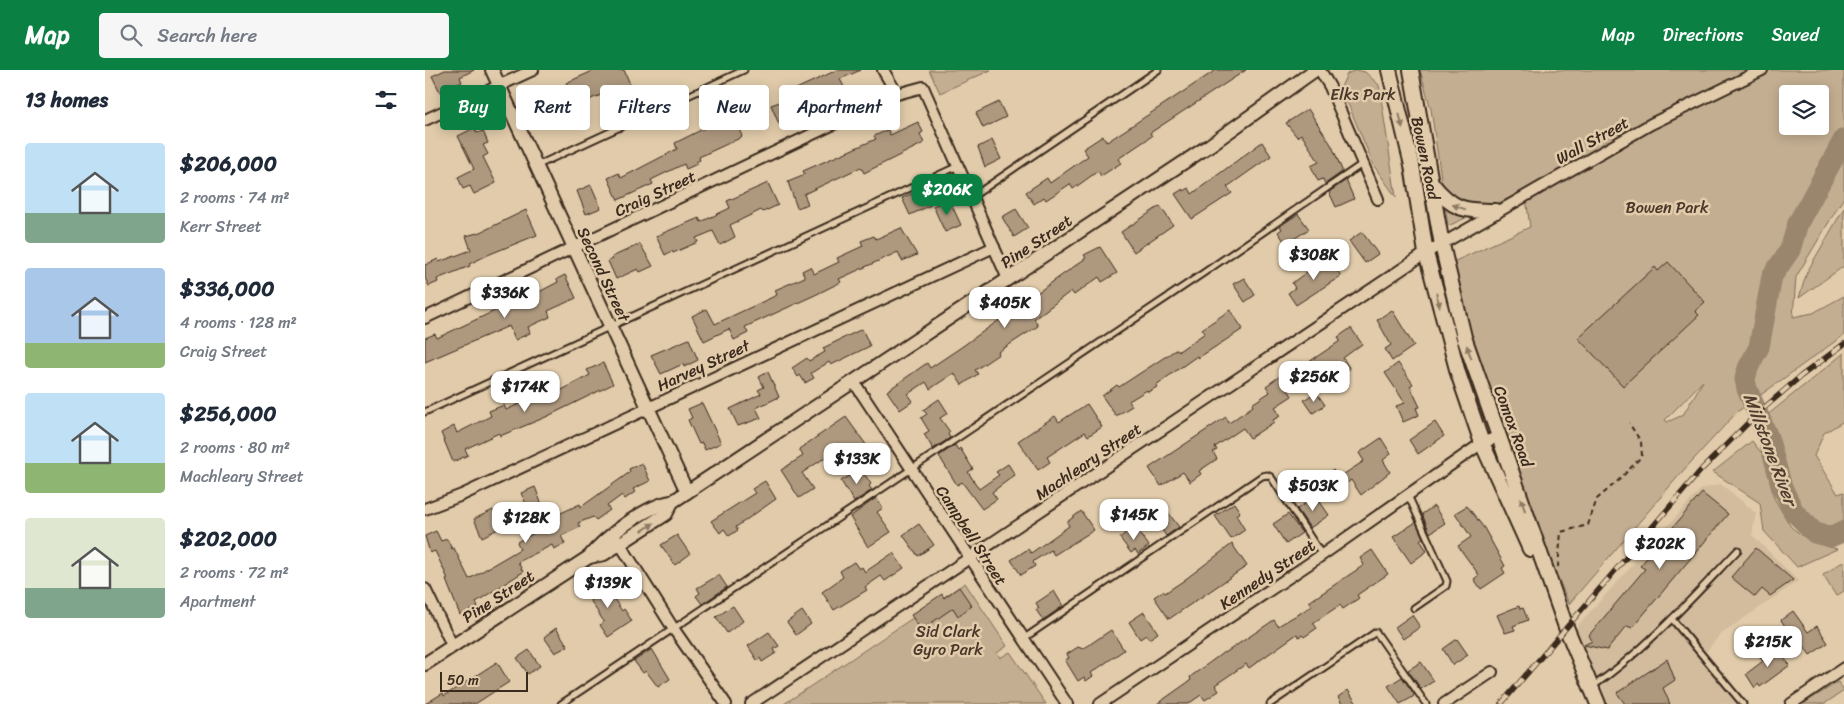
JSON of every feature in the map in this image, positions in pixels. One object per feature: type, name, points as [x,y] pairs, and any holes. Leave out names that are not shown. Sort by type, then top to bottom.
[{"type":"main road","name":"Bowen Road","points":[[1411,70],[1442,245]]},
{"type":"main road","name":"Bowen Road","points":[[1388,71],[1412,165],[1426,253]]},
{"type":"main road","points":[[1431,184],[1446,202],[1452,205],[1469,211],[1496,211]]},
{"type":"main road","name":"Comox Road","points":[[1442,245],[1464,337],[1563,617],[1598,704]]},
{"type":"main road","name":"Comox Road","points":[[1426,253],[1458,373],[1482,443],[1563,617]]},
{"type":"street","name":"Second Street","points":[[492,70],[499,85]]},
{"type":"street","points":[[501,85],[533,70]]},
{"type":"street","points":[[883,70],[892,85]]},
{"type":"street","name":"Pine Street","points":[[425,664],[589,557],[604,554],[617,539],[666,514],[672,502],[1210,145],[1315,70]]},
{"type":"street","points":[[1320,70],[1330,87],[1378,200]]},
{"type":"street","name":"Wall Street","points":[[1442,245],[1496,211],[1651,124],[1762,70]]},
{"type":"street","name":"Craig Street","points":[[900,93],[923,87],[959,166]]},
{"type":"street","name":"Second Street","points":[[506,101],[687,492]]},
{"type":"street","points":[[425,120],[440,113]]},
{"type":"street","name":"Craig Street","points":[[425,318],[821,130]]},
{"type":"street","points":[[959,166],[1007,279]]},
{"type":"street","name":"Machleary Street","points":[[751,704],[1426,253],[1442,245]]},
{"type":"street","name":"Harvey Street","points":[[425,509],[462,495],[994,247]]},
{"type":"street","name":"Campbell Street","points":[[853,382],[1067,704]]},
{"type":"street","name":"Kennedy Street","points":[[1100,704],[1322,555],[1482,443],[1500,436]]},
{"type":"street","points":[[617,539],[673,628],[726,704]]},
{"type":"street","points":[[425,589],[452,645]]},
{"type":"street","points":[[1791,704],[1844,668]]},
{"type":"street","points":[[1444,704],[1492,672]]},
{"type":"lane","points":[[536,167],[744,70]]},
{"type":"lane","points":[[972,197],[1158,70]]},
{"type":"lane","points":[[561,704],[1202,274],[1362,164]]},
{"type":"lane","points":[[425,412],[959,166]]},
{"type":"lane","points":[[1023,639],[1262,476],[1267,475],[1271,477],[1322,555]]},
{"type":"lane","points":[[1408,495],[1447,581],[1446,586],[1414,608]]},
{"type":"lane","points":[[1591,688],[1616,670],[1672,619],[1738,550]]},
{"type":"lane","points":[[1672,619],[1743,704]]},
{"type":"lane","points":[[1270,704],[1376,632],[1426,704]]},
{"type":"path","points":[[1558,568],[1561,532],[1588,525],[1597,499],[1642,456],[1641,442],[1629,423]]},
{"type":"shaded area","points":[[1721,484],[1756,513],[1752,535],[1798,581],[1720,635],[1705,653],[1742,704],[1601,704],[1572,632],[1701,489]]},
{"type":"green space","points":[[929,70],[991,70],[940,93]]},
{"type":"green space","name":"Elks Park","points":[[1356,70],[1365,72],[1379,85],[1396,197],[1374,166],[1341,87],[1347,74]]},
{"type":"green space","name":"Bowen Park","points":[[1420,70],[1844,70],[1844,197],[1796,277],[1793,317],[1813,313],[1844,296],[1844,335],[1737,412],[1682,472],[1569,604],[1469,365],[1453,262],[1530,227],[1525,191],[1448,226],[1431,109]],"holes":[[[1703,381],[1683,415],[1667,422],[1665,420]]]},
{"type":"green space","points":[[1844,208],[1844,266],[1799,298],[1807,272]]},
{"type":"green space","points":[[1844,353],[1844,421],[1824,433],[1814,456],[1838,494],[1844,492],[1844,524],[1834,530],[1812,522],[1793,500],[1774,434],[1765,417]]},
{"type":"green space","points":[[1752,441],[1764,456],[1774,498],[1791,527],[1811,542],[1837,549],[1797,567],[1764,531],[1760,503],[1713,472]]},
{"type":"green space","points":[[1844,561],[1844,591],[1836,596],[1823,575]]},
{"type":"green space","name":"Sid Clark Gyro Park","points":[[965,583],[1007,646],[997,653],[1000,658],[1010,652],[1046,704],[784,704]]},
{"type":"green space","points":[[1838,682],[1844,691],[1824,704],[1803,704]]},
{"type":"building","points":[[445,70],[474,70],[460,77],[462,82],[455,85],[440,85],[440,92],[432,76]]},
{"type":"building","points":[[595,70],[624,70],[630,84],[600,85],[600,95],[590,99],[590,85],[567,85],[566,83]]},
{"type":"building","points":[[837,70],[861,70],[840,79],[843,85],[805,85]]},
{"type":"building","points":[[1216,70],[1246,70],[1150,133],[1152,136],[1118,159],[1121,163],[1101,176],[1098,171],[1073,189],[1070,184],[1046,200],[1044,197],[1034,204],[1026,192],[1047,178],[1050,183],[1088,156],[1083,149],[1103,136],[1107,142]]},
{"type":"building","points":[[779,102],[779,124],[771,105]]},
{"type":"building","points":[[999,102],[1006,117],[983,128],[976,113]]},
{"type":"building","points":[[1308,109],[1332,146],[1342,170],[1342,172],[1325,184],[1323,179],[1318,181],[1311,166],[1319,162],[1301,134],[1297,137],[1286,123]]},
{"type":"building","points":[[918,122],[923,132],[920,134],[924,143],[864,173],[861,167],[804,194],[808,204],[797,208],[788,182],[805,175],[803,171],[876,139],[874,136],[888,130],[890,135]]},
{"type":"building","points":[[470,130],[475,130],[477,133],[483,131],[488,143],[483,145],[488,154],[483,157],[496,183],[474,194],[470,186],[463,189],[458,177],[474,169],[458,136]]},
{"type":"building","points":[[701,130],[739,130],[742,136],[699,157],[700,160],[696,162],[697,164],[686,169],[684,164],[651,180],[653,184],[618,200],[608,178],[619,173],[621,178],[677,149],[675,143]]},
{"type":"building","points":[[992,140],[1001,159],[985,167],[978,147]]},
{"type":"building","points":[[1262,142],[1271,156],[1227,187],[1232,193],[1192,219],[1175,194],[1189,188],[1192,194]]},
{"type":"building","points":[[1346,180],[1354,199],[1336,207],[1329,192]]},
{"type":"building","points":[[768,183],[778,205],[763,212],[761,210],[730,225],[735,237],[720,245],[713,231],[696,238],[698,242],[665,255],[656,236],[699,218],[701,222],[730,208],[727,201]]},
{"type":"building","points":[[591,185],[601,208],[586,214],[577,191]]},
{"type":"building","points":[[923,189],[931,205],[910,215],[902,198]]},
{"type":"building","points":[[949,199],[961,225],[945,232],[933,206]]},
{"type":"building","points":[[1160,206],[1173,225],[1134,252],[1121,232]]},
{"type":"building","points":[[1016,209],[1028,228],[1014,237],[1002,217]]},
{"type":"building","points":[[526,210],[537,235],[490,254],[469,264],[470,266],[437,279],[438,282],[429,286],[425,278],[425,265],[438,259],[439,262],[471,250],[466,236],[481,232]]},
{"type":"building","points":[[1298,214],[1309,229],[1286,244],[1278,232],[1282,229],[1280,226]]},
{"type":"building","points":[[901,228],[917,255],[902,261],[898,252],[839,279],[841,282],[745,327],[748,333],[734,340],[729,329],[704,341],[692,316],[707,309],[715,324],[777,295],[775,290],[805,277],[802,271],[810,267],[814,274],[839,262],[837,258],[863,246],[861,241],[874,236],[876,239]]},
{"type":"building","points":[[1362,232],[1378,254],[1365,263],[1349,241]]},
{"type":"building","points":[[640,244],[653,266],[640,272],[638,269],[616,279],[608,261],[613,259],[612,257]]},
{"type":"building","points":[[1100,247],[1117,273],[1102,282],[1099,277],[1074,295],[1071,291],[1034,319],[1038,326],[998,352],[999,354],[975,370],[978,374],[962,385],[954,373],[930,389],[926,382],[908,394],[913,401],[900,410],[887,391],[927,363],[930,368],[960,348],[1086,258],[1084,255]]},
{"type":"building","points":[[1328,256],[1341,276],[1296,305],[1288,293],[1295,288],[1292,283]]},
{"type":"building","points":[[1668,262],[1705,302],[1695,311],[1699,315],[1623,386],[1578,338],[1655,267],[1658,271]]},
{"type":"building","points":[[565,275],[576,298],[548,311],[550,317],[528,327],[530,333],[515,340],[509,326],[425,362],[425,338],[435,334],[437,338],[522,298],[520,292],[536,285],[539,292],[558,282],[557,279]]},
{"type":"building","points":[[1244,278],[1255,295],[1245,302],[1233,284]]},
{"type":"building","points":[[1230,310],[1243,329],[1198,358],[1197,356],[1156,385],[1157,387],[1148,392],[1147,390],[1129,401],[1132,406],[1116,416],[1102,396],[1177,349],[1179,351],[1205,333],[1202,329]]},
{"type":"building","points":[[1392,310],[1414,346],[1392,361],[1385,349],[1391,345],[1377,320]]},
{"type":"building","points":[[1351,328],[1362,344],[1343,358],[1350,369],[1342,374],[1340,371],[1335,372],[1322,381],[1309,362],[1340,341],[1338,337]]},
{"type":"building","points":[[862,329],[870,346],[831,365],[829,362],[811,373],[814,378],[805,383],[792,368],[807,358],[809,361],[825,352],[823,348]]},
{"type":"building","points":[[689,339],[698,360],[684,367],[683,364],[661,374],[651,355]]},
{"type":"building","points":[[603,363],[613,384],[546,417],[500,436],[499,433],[465,449],[468,455],[453,462],[441,433],[454,426],[457,433],[491,416],[489,411],[504,405],[506,410],[530,399],[531,402],[558,390],[558,392],[590,375],[587,370]]},
{"type":"building","points":[[1398,363],[1413,384],[1410,386],[1420,407],[1416,408],[1419,415],[1403,422],[1396,406],[1405,403],[1385,373]]},
{"type":"building","points":[[768,372],[779,397],[756,408],[761,418],[738,426],[730,409],[761,394],[758,390],[764,387],[759,377]]},
{"type":"building","points":[[1280,376],[1292,396],[1275,407],[1280,416],[1273,420],[1274,422],[1250,438],[1243,428],[1215,447],[1217,450],[1213,452],[1217,459],[1199,471],[1201,474],[1190,482],[1183,472],[1161,486],[1149,468],[1226,417],[1229,423],[1270,392],[1266,386]]},
{"type":"building","points":[[1316,392],[1325,405],[1313,413],[1304,400]]},
{"type":"building","points":[[939,399],[948,413],[940,418],[950,432],[948,434],[950,438],[933,449],[924,434],[929,431],[921,418],[927,414],[923,410]]},
{"type":"building","points":[[702,403],[721,443],[705,450],[702,443],[699,444],[688,420],[692,418],[688,409]]},
{"type":"building","points":[[1087,404],[1102,427],[1088,436],[1085,432],[1047,457],[1050,462],[1038,470],[1018,441],[1055,416],[1059,422]]},
{"type":"building","points":[[846,417],[867,446],[852,457],[844,445],[802,473],[813,489],[799,498],[781,470],[803,456],[799,449]]},
{"type":"building","points":[[1435,422],[1444,436],[1418,454],[1409,440]]},
{"type":"building","points":[[1381,438],[1391,454],[1383,460],[1390,472],[1361,495],[1351,480],[1325,498],[1313,481],[1328,471],[1329,473],[1333,470],[1338,478],[1364,461],[1359,453]]},
{"type":"building","points":[[955,445],[958,450],[960,448],[973,469],[968,472],[979,489],[999,475],[996,472],[1008,464],[1015,475],[992,492],[997,499],[982,509],[962,482],[957,485],[939,456]]},
{"type":"building","points":[[642,463],[650,481],[633,489],[635,492],[625,499],[622,495],[607,506],[610,510],[596,520],[593,517],[578,523],[580,527],[561,536],[565,544],[554,549],[552,545],[518,562],[523,572],[476,602],[478,607],[460,615],[446,580],[448,579],[435,551],[430,553],[425,536],[436,531],[441,541],[447,539],[452,549],[454,548],[469,579],[520,549],[517,542],[544,528],[542,522],[580,504],[581,507],[630,472],[629,469]]},
{"type":"building","points":[[861,469],[871,484],[869,486],[872,490],[854,502],[841,481]]},
{"type":"building","points":[[765,481],[776,499],[736,527],[738,530],[729,536],[724,529],[720,533],[711,521],[755,493],[752,489]]},
{"type":"building","points":[[535,487],[542,505],[529,510],[521,493]]},
{"type":"building","points":[[1702,493],[1728,514],[1632,628],[1627,626],[1607,650],[1584,645],[1592,641],[1589,635],[1645,569],[1640,566]]},
{"type":"building","points":[[1316,496],[1329,515],[1310,528],[1297,509]]},
{"type":"building","points":[[876,498],[883,508],[877,512],[891,532],[868,547],[850,517]]},
{"type":"building","points":[[1234,503],[1240,512],[1236,515],[1245,530],[1231,539],[1215,516]]},
{"type":"building","points":[[1434,506],[1445,523],[1430,533],[1422,514]]},
{"type":"building","points":[[1467,506],[1484,528],[1505,566],[1502,568],[1505,573],[1481,589],[1474,579],[1479,575],[1458,546],[1471,537],[1455,513]]},
{"type":"building","points":[[1159,508],[1164,514],[1167,511],[1179,527],[1166,536],[1151,513]]},
{"type":"building","points":[[493,510],[500,528],[482,537],[474,519]]},
{"type":"building","points":[[1081,511],[1094,530],[1054,555],[1051,550],[1035,560],[1033,562],[1035,566],[1021,575],[1011,560],[1028,549],[1031,553],[1069,526],[1067,522]]},
{"type":"building","points":[[1288,514],[1302,533],[1286,544],[1273,524]]},
{"type":"building","points":[[1416,522],[1423,538],[1420,540],[1427,551],[1411,563],[1393,537]]},
{"type":"building","points":[[919,524],[934,545],[918,556],[903,535]]},
{"type":"building","points":[[1134,525],[1149,546],[1138,554],[1135,550],[1131,553],[1120,538]]},
{"type":"building","points":[[677,535],[690,554],[675,565],[661,545]]},
{"type":"building","points":[[1232,544],[1247,566],[1169,619],[1154,597],[1163,591],[1165,593],[1183,581]]},
{"type":"building","points":[[1756,548],[1793,580],[1770,596],[1762,589],[1755,597],[1731,577]]},
{"type":"building","points":[[1372,550],[1388,574],[1357,595],[1359,598],[1343,609],[1340,605],[1313,623],[1317,628],[1304,637],[1302,635],[1299,637],[1297,634],[1249,668],[1246,664],[1215,685],[1219,691],[1205,700],[1201,695],[1188,704],[1157,704],[1191,680],[1190,677],[1224,652],[1274,620],[1278,626],[1312,606],[1309,602],[1364,565],[1360,558]]},
{"type":"building","points":[[893,553],[904,568],[885,581],[881,576],[865,587],[867,590],[834,610],[822,592],[843,577],[840,571],[854,562],[859,569],[862,567],[865,572]]},
{"type":"building","points":[[719,575],[727,587],[702,604],[696,596],[700,593],[697,588]]},
{"type":"building","points":[[601,579],[622,611],[624,609],[632,621],[608,637],[600,625],[604,622],[587,595],[595,590],[592,585]]},
{"type":"building","points":[[959,587],[972,606],[958,616],[953,608],[921,630],[911,615],[942,594],[944,598]]},
{"type":"building","points":[[1054,591],[1063,606],[1043,620],[1036,610],[1039,608],[1036,603]]},
{"type":"building","points":[[733,606],[743,621],[727,633],[716,617]]},
{"type":"building","points":[[1519,606],[1520,609],[1523,608],[1528,620],[1513,626],[1515,630],[1505,633],[1497,615]]},
{"type":"building","points":[[802,611],[811,624],[796,635],[787,622]]},
{"type":"building","points":[[1793,611],[1808,632],[1817,626],[1828,643],[1810,655],[1798,637],[1794,640],[1781,620]]},
{"type":"building","points":[[1144,612],[1158,633],[1149,639],[1146,635],[1140,639],[1129,622]]},
{"type":"building","points":[[1412,615],[1420,627],[1403,639],[1395,627]]},
{"type":"building","points":[[556,628],[568,646],[555,653],[544,637]]},
{"type":"building","points":[[1111,630],[1124,650],[1091,673],[1093,676],[1086,681],[1084,677],[1078,681],[1065,660],[1069,658],[1067,654],[1078,647],[1083,649]]},
{"type":"building","points":[[769,632],[779,646],[774,649],[776,653],[762,662],[760,658],[757,660],[748,646]]},
{"type":"building","points":[[1457,639],[1468,655],[1453,665],[1443,649]]},
{"type":"building","points":[[1774,647],[1790,665],[1760,687],[1758,684],[1755,688],[1746,674],[1763,661],[1760,657]]},
{"type":"building","points":[[652,649],[670,679],[658,687],[646,671],[643,673],[634,661]]},
{"type":"building","points":[[529,650],[540,666],[528,674],[517,658]]},
{"type":"building","points":[[1667,659],[1675,680],[1663,688],[1670,704],[1625,704],[1617,693]]},
{"type":"building","points":[[497,662],[509,682],[475,704],[425,704],[443,693],[444,696]]},
{"type":"building","points":[[1421,662],[1434,681],[1421,689],[1408,670]]},
{"type":"building","points":[[1402,677],[1414,694],[1413,697],[1400,704],[1388,686]]},
{"type":"building","points":[[1348,690],[1357,704],[1342,704],[1338,697]]},
{"type":"waterway","name":"Millstone River","points":[[1844,139],[1798,223],[1790,250],[1772,276],[1759,347],[1748,368],[1745,379],[1747,389],[1768,437],[1782,487],[1794,512],[1815,533],[1830,537],[1844,531]]},
{"type":"railway","points":[[1501,704],[1702,469],[1757,414],[1801,376],[1844,344]]}]
